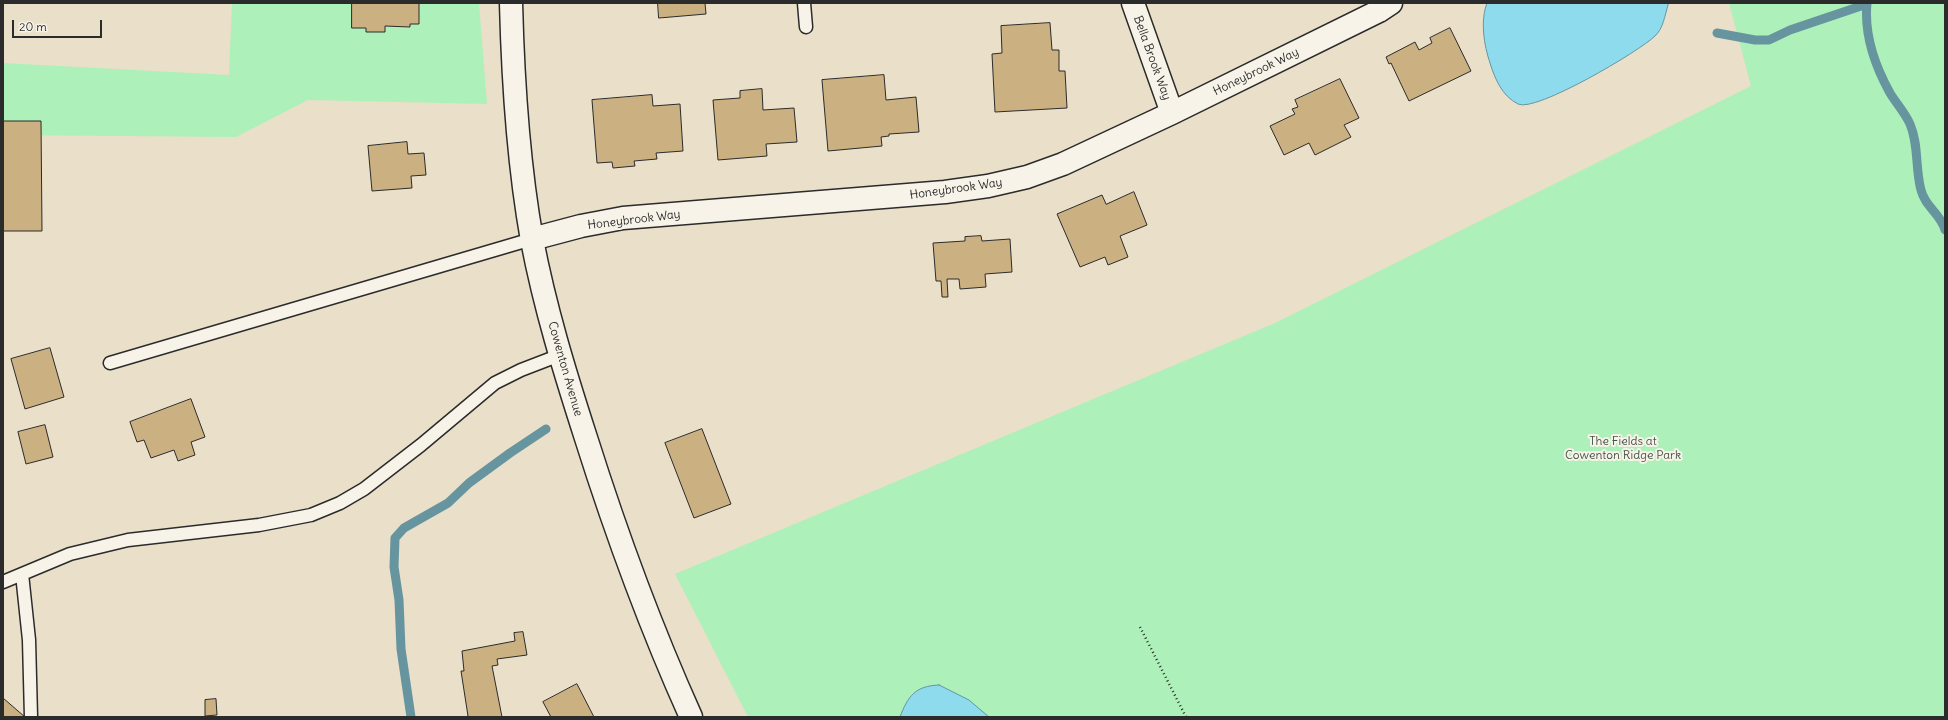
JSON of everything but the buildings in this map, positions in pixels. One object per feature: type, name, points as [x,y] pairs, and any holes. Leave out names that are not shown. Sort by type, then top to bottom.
[{"type":"street","name":"Cowenton Avenue","points":[[511,3],[513,67],[520,162],[532,239],[542,285],[560,355],[627,559],[671,672],[691,717]]},
{"type":"street","name":"Bella Brook Way","points":[[1133,3],[1172,113]]},
{"type":"street","name":"Honeybrook Way","points":[[532,239],[580,226],[623,218],[945,192],[988,186],[1027,176],[1063,164],[1172,113],[1379,11],[1391,3]]},
{"type":"lane","points":[[804,3],[806,27]]},
{"type":"lane","points":[[110,363],[532,239]]},
{"type":"lane","points":[[3,582],[70,554],[128,540],[259,525],[311,515],[340,503],[364,489],[421,445],[495,383],[521,370],[560,355]]},
{"type":"lane","points":[[22,574],[29,640],[31,717]]},
{"type":"path","points":[[1140,627],[1186,717]]},
{"type":"green space","points":[[232,3],[479,3],[487,104],[308,100],[236,137],[3,135],[3,63],[229,75]]},
{"type":"green space","name":"The Fields at Cowenton Ridge Park","points":[[1729,3],[1945,3],[1945,717],[748,717],[675,574],[1275,323],[1751,86]]},
{"type":"water","points":[[1487,3],[1668,3],[1668,5],[1660,30],[1646,44],[1610,66],[1565,90],[1528,104],[1518,104],[1512,101],[1503,92],[1494,75],[1488,56],[1483,25]]},
{"type":"water","points":[[939,685],[969,700],[989,717],[900,717],[906,703],[918,690],[924,687]]},
{"type":"waterway","points":[[1867,3],[1867,26],[1875,61],[1890,93],[1910,124],[1915,140],[1921,190],[1923,196],[1940,219],[1945,230]]},
{"type":"waterway","points":[[1717,33],[1755,40],[1769,40],[1790,30],[1867,4]]},
{"type":"waterway","points":[[411,717],[401,649],[399,600],[394,567],[395,538],[404,528],[448,503],[469,483],[546,429]]}]
